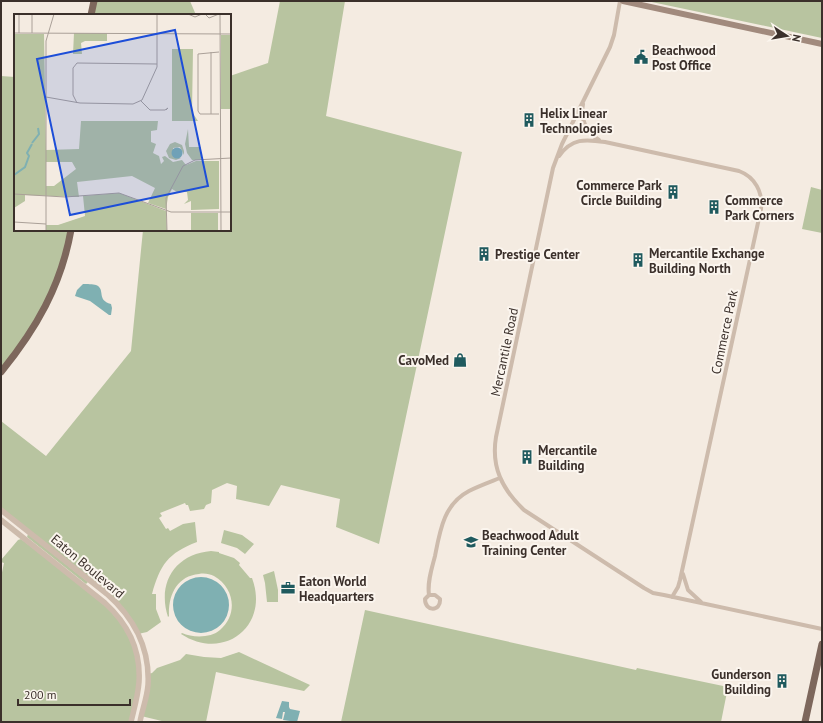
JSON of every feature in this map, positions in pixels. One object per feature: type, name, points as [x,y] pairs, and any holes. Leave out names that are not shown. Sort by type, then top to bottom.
[{"type":"main road","points":[[91,14],[94,1]]},
{"type":"main road","points":[[622,1],[822,44]]},
{"type":"main road","points":[[1,372],[30,334],[52,294],[62,268],[71,231]]},
{"type":"main road","points":[[805,722],[822,644]]},
{"type":"street","name":"Mercantile Road","points":[[622,1],[610,47],[555,161],[496,437],[495,459],[500,478],[508,494],[524,510],[535,518],[644,588],[653,592],[703,603]]},
{"type":"street","name":"Commerce Park","points":[[584,99],[582,114],[586,126],[594,136],[605,142]]},
{"type":"street","name":"Commerce Park","points":[[555,161],[564,148],[576,142],[590,140],[605,142],[739,171],[750,177],[761,195],[761,209],[683,569],[678,587],[672,596]]},
{"type":"street","points":[[429,595],[428,587],[442,521],[447,512],[456,500],[468,491],[500,478]]},
{"type":"street","name":"Eaton Boulevard","points":[[1,510],[108,594],[130,618],[143,643],[148,670],[147,687],[140,722]]},
{"type":"street","name":"Eaton Boulevard","points":[[1,520],[105,602],[126,627],[131,636],[137,654],[139,672],[138,691],[131,722]]},
{"type":"street","name":"Commerce Park","points":[[683,569],[688,590],[703,603],[822,628]]},
{"type":"green space","points":[[94,1],[190,1],[196,14],[91,14]]},
{"type":"green space","points":[[280,1],[345,1],[326,116],[462,152],[379,544],[336,527],[340,499],[281,485],[269,506],[236,499],[237,486],[227,483],[212,490],[211,503],[206,505],[204,509],[190,511],[188,505],[185,503],[160,513],[162,516],[159,518],[166,529],[168,528],[170,531],[183,524],[195,522],[197,542],[187,546],[172,556],[162,568],[158,575],[152,594],[156,594],[156,609],[161,622],[147,632],[138,634],[119,605],[1,510],[1,421],[46,456],[131,351],[143,231],[231,231],[231,76],[268,63]]},
{"type":"green space","points":[[647,1],[822,1],[822,38]]},
{"type":"green space","points":[[1,76],[14,77],[14,231],[71,231],[52,294],[1,372]]},
{"type":"green space","points":[[811,187],[822,190],[822,233],[802,229]]},
{"type":"green space","points":[[224,530],[242,535],[254,544],[245,554],[237,548],[221,543]]},
{"type":"green space","points":[[28,534],[88,582],[86,584],[27,537]]},
{"type":"green space","points":[[21,539],[105,603],[131,636],[139,672],[131,722],[1,722],[1,577],[4,563],[1,562],[1,560],[18,540]]},
{"type":"green space","points":[[211,551],[219,552],[234,558],[240,563],[239,565],[250,578],[252,578],[256,595],[255,611],[249,624],[239,634],[227,641],[213,644],[197,642],[181,634],[196,636],[212,635],[226,624],[230,617],[232,602],[230,594],[221,581],[209,574],[201,574],[185,578],[175,588],[172,594],[168,617],[165,605],[167,582],[172,572],[179,564],[188,558],[198,553]]},
{"type":"green space","points":[[274,571],[278,590],[278,602],[267,602],[263,575]]},
{"type":"green space","points":[[365,610],[636,670],[637,668],[728,687],[721,722],[341,722]]},
{"type":"green space","points":[[239,652],[310,685],[304,691],[216,672],[206,722],[166,722],[141,716],[148,674],[152,673],[157,668],[180,660],[186,654],[221,658]]},
{"type":"water","points":[[83,284],[95,285],[99,287],[104,300],[111,304],[111,315],[90,301],[75,296],[77,290]]},
{"type":"water","points":[[201,577],[212,579],[221,585],[227,594],[229,605],[227,616],[221,625],[212,631],[201,633],[190,631],[181,625],[175,616],[173,605],[175,594],[181,585],[190,579]]},
{"type":"water","points":[[282,701],[289,702],[290,709],[300,711],[297,722],[283,720],[285,712],[283,712],[282,719],[276,718]]},
{"type":"place","name":"Beachwood Post Office","points":[[641,57]]},
{"type":"place","name":"Helix Linear Technologies","points":[[529,120]]},
{"type":"place","name":"Commerce Park Circle Building","points":[[673,192]]},
{"type":"place","name":"Commerce Park Corners","points":[[714,207]]},
{"type":"place","name":"Prestige Center","points":[[484,254]]},
{"type":"place","name":"Mercantile Exchange Building North","points":[[638,260]]},
{"type":"place","name":"CavoMed","points":[[460,360]]},
{"type":"place","name":"Mercantile Building","points":[[527,457]]},
{"type":"place","name":"Beachwood Adult Training Center","points":[[471,542]]},
{"type":"place","name":"Eaton World Headquarters","points":[[288,588]]},
{"type":"place","name":"Gunderson Building","points":[[782,681]]}]
